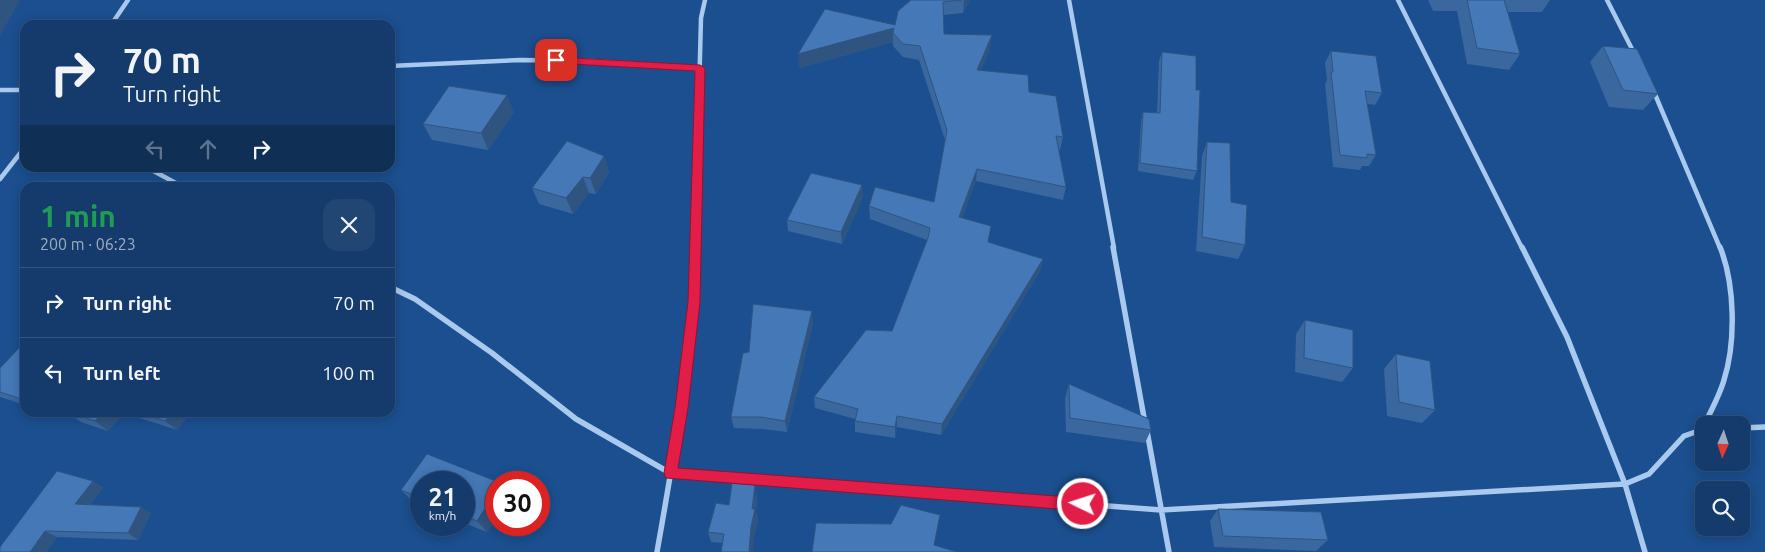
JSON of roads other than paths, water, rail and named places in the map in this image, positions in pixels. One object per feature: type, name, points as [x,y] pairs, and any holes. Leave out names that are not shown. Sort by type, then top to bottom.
[{"type":"street","points":[[115,20],[128,0]]},
{"type":"street","points":[[657,552],[682,408],[694,302],[700,18],[706,0]]},
{"type":"street","points":[[1069,0],[1168,552]]},
{"type":"street","points":[[1398,0],[1568,337],[1625,484],[1645,552]]},
{"type":"street","points":[[1607,0],[1637,59]]},
{"type":"street","points":[[395,66],[520,60],[592,61],[700,68]]},
{"type":"street","points":[[1650,84],[1722,252],[1729,279],[1732,306],[1732,334],[1728,366],[1718,398],[1709,416]]},
{"type":"street","points":[[0,90],[20,90]]},
{"type":"street","points":[[0,179],[20,153]]},
{"type":"street","points":[[155,172],[174,182]]},
{"type":"street","points":[[395,290],[414,299],[492,353],[576,419],[670,473],[1161,510],[1625,484],[1640,479],[1649,472],[1681,437],[1695,430]]},
{"type":"street","points":[[1750,428],[1765,427]]}]
